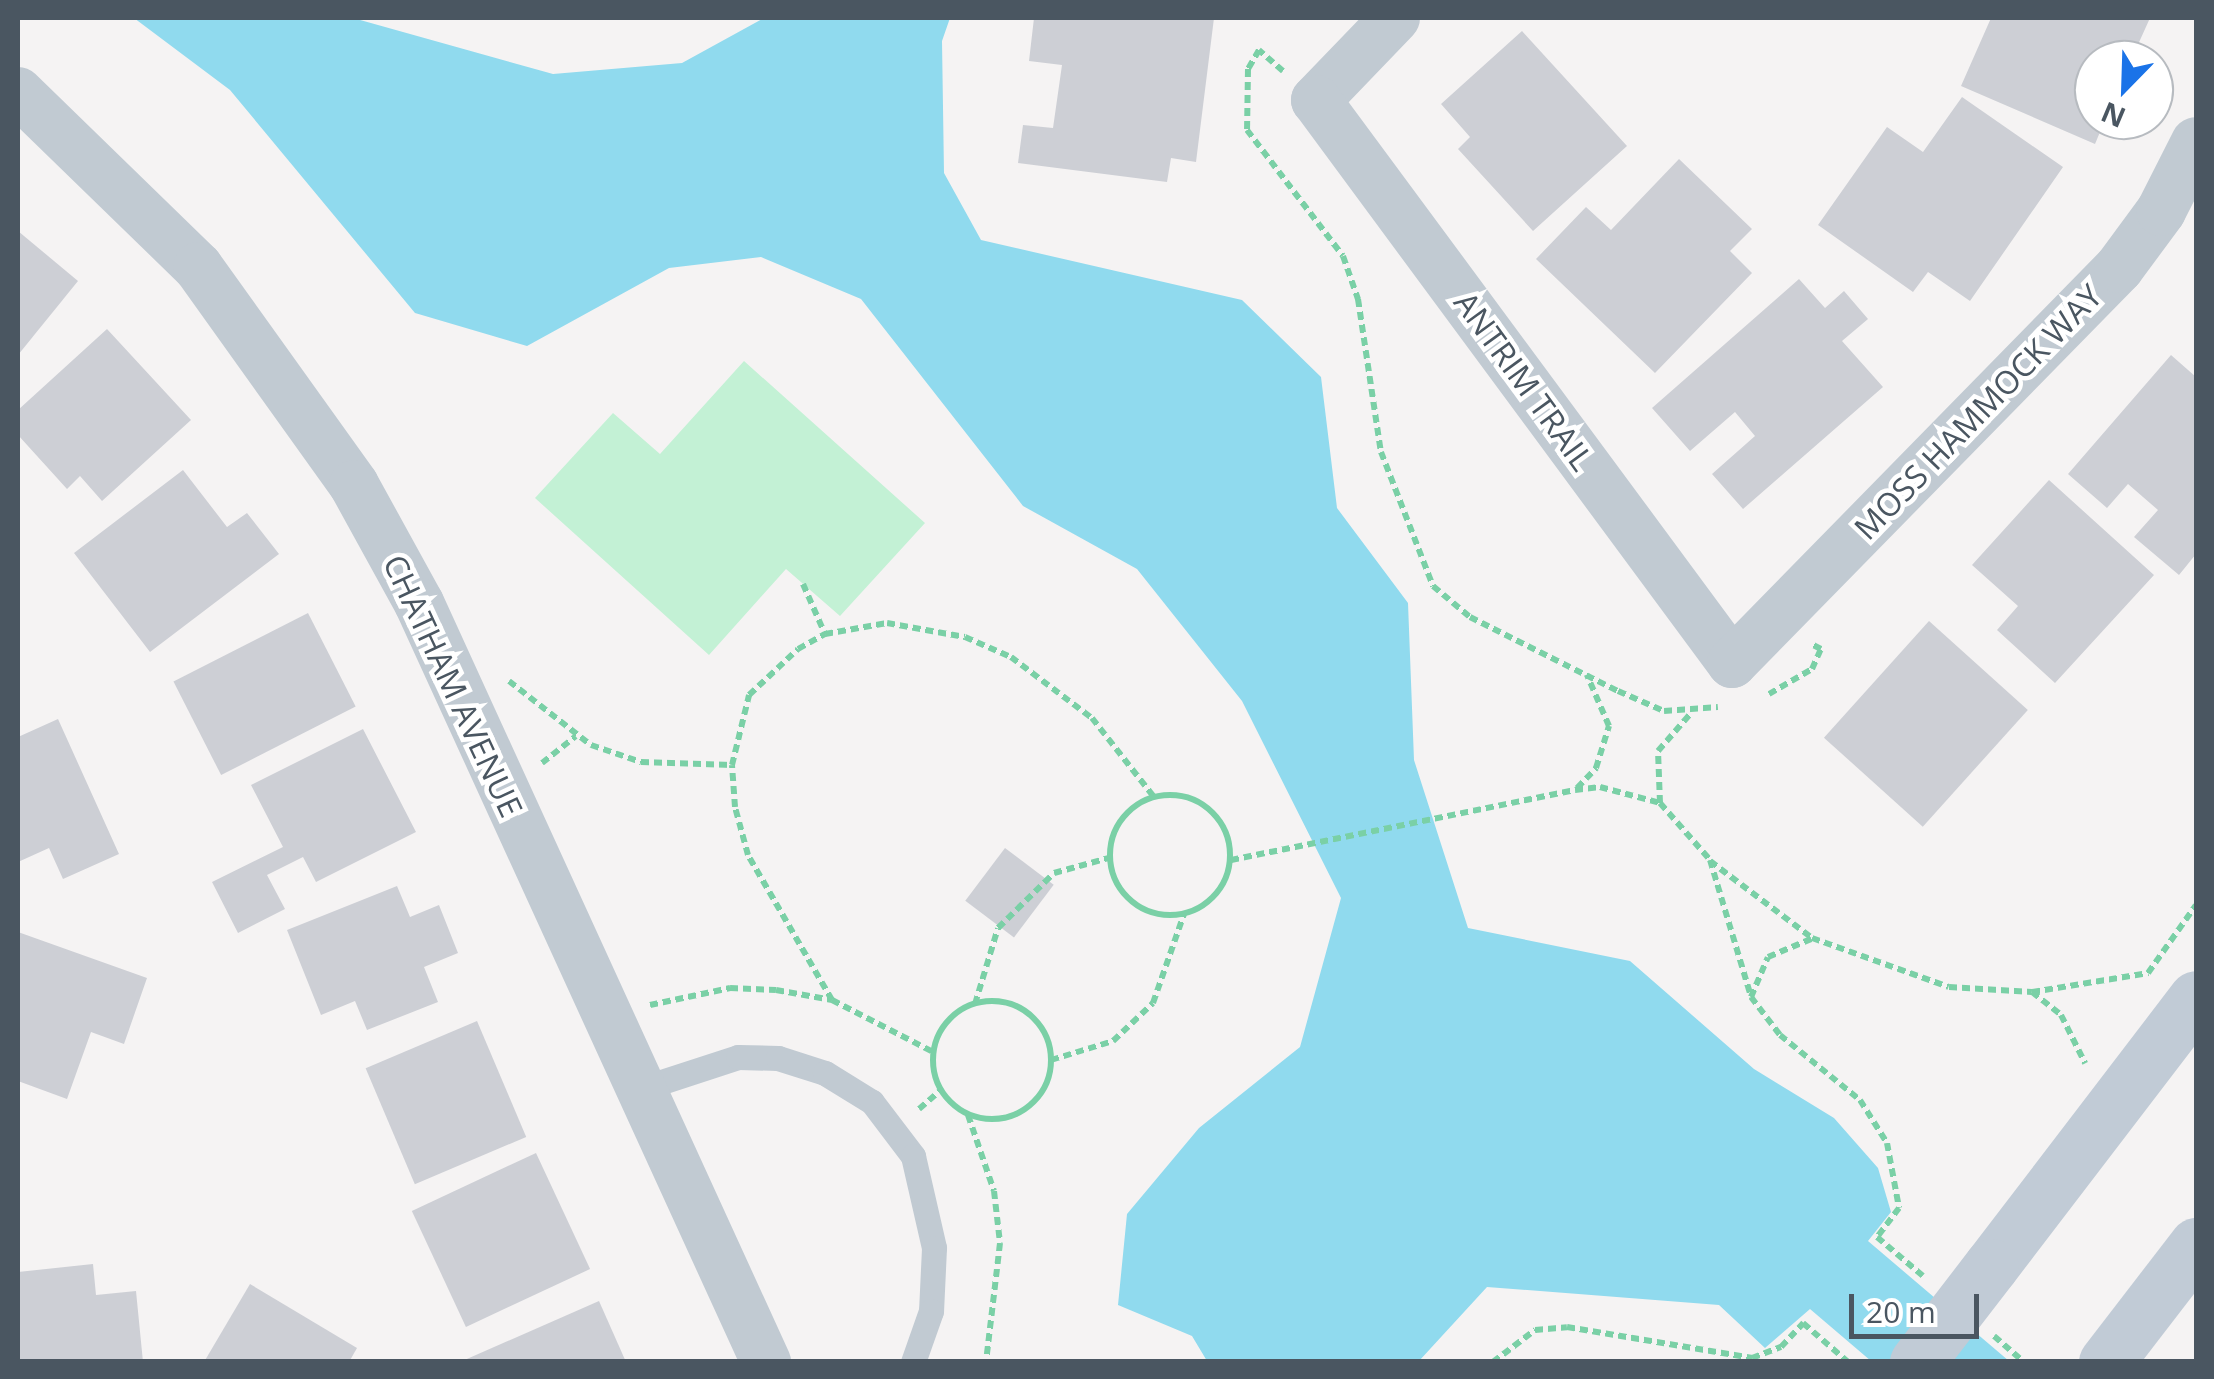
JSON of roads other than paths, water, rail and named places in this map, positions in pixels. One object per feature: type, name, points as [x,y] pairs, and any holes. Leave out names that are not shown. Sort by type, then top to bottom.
[{"type":"main road","points":[[1917,1362],[2196,998]]},
{"type":"main road","points":[[2106,1362],[2196,1244]]},
{"type":"street","name":"ANTRIM TRAIL","points":[[1395,18],[1316,100],[1738,689]]},
{"type":"street","name":"CHATHAM AVENUE","points":[[18,92],[198,267],[354,485],[419,603],[637,1090],[766,1362]]},
{"type":"street","name":"MOSS HAMMOCK WAY","points":[[1738,689],[1770,624],[2119,268],[2161,211],[2196,142]]},
{"type":"lane","points":[[637,1090],[738,1057],[778,1058],[872,1102],[913,1156],[934,1248],[931,1311],[913,1362]]},
{"type":"water","points":[[134,18],[353,18],[553,74],[682,63],[764,18],[950,18],[942,41],[944,173],[981,240],[1242,300],[1321,377],[1337,508],[1408,603],[1414,760],[1468,928],[1630,961],[1754,1069],[1834,1118],[1878,1168],[1891,1212],[1868,1241],[2009,1361],[1871,1361],[1810,1309],[1765,1348],[1719,1305],[1487,1287],[1419,1361],[1207,1361],[1192,1336],[1118,1305],[1127,1214],[1199,1128],[1300,1047],[1341,898],[1242,701],[1137,569],[1023,506],[861,299],[761,257],[669,268],[527,346],[415,313],[230,90]]}]
